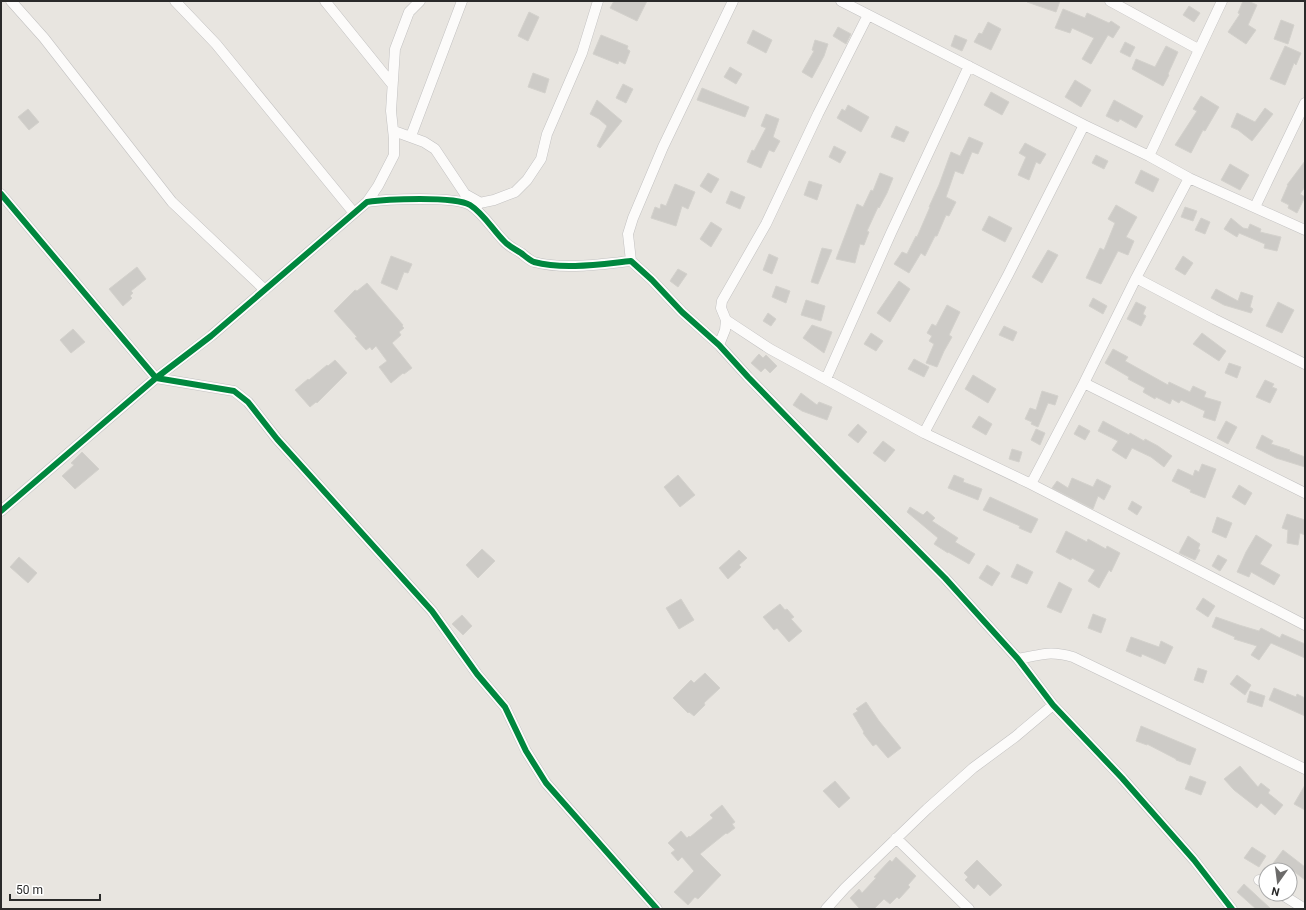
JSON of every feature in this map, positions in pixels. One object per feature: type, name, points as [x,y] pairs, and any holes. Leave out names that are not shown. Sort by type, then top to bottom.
[{"type":"street","points":[[11,1],[44,38],[172,202],[266,290]]},
{"type":"street","points":[[175,1],[216,44],[354,213]]},
{"type":"street","points":[[325,1],[392,84]]},
{"type":"street","points":[[1,511],[156,378],[211,336],[266,290],[367,202],[378,186],[394,155],[394,131],[391,111],[395,49],[400,31],[409,12],[420,1]]},
{"type":"street","points":[[411,136],[462,1]]},
{"type":"street","points":[[367,202],[406,199],[453,201],[470,205],[494,200],[515,192],[527,180],[540,159],[547,134],[582,53],[598,1]]},
{"type":"street","points":[[733,1],[663,147],[633,218],[628,234],[631,261],[652,280],[682,312],[719,345],[838,470],[945,578],[1018,659],[1053,704],[1122,778],[1189,854],[1232,909]]},
{"type":"street","points":[[841,1],[1189,178],[1305,230]]},
{"type":"street","points":[[1110,1],[1198,49]]},
{"type":"street","points":[[1148,156],[1222,1]]},
{"type":"street","points":[[719,345],[725,330],[726,320],[721,308],[722,301],[766,224],[818,114],[868,15]]},
{"type":"street","points":[[826,379],[891,233],[969,66]]},
{"type":"street","points":[[1255,207],[1305,103]]},
{"type":"street","points":[[924,433],[1008,275],[1084,125]]},
{"type":"street","points":[[394,131],[411,136],[435,149],[465,194],[480,203]]},
{"type":"street","points":[[1031,484],[1084,383],[1136,278],[1189,178]]},
{"type":"street","points":[[1,194],[156,378],[234,391],[248,402],[277,439],[432,611],[477,674],[506,707],[526,751],[546,783],[657,909]]},
{"type":"street","points":[[470,205],[484,218],[505,242],[533,261],[567,265],[590,265],[631,261]]},
{"type":"street","points":[[1136,278],[1214,320],[1305,364]]},
{"type":"street","points":[[726,320],[770,348],[924,433],[1031,484],[1305,625]]},
{"type":"street","points":[[1084,383],[1305,493]]},
{"type":"street","points":[[1018,659],[1046,653],[1059,653],[1073,657],[1305,770]]},
{"type":"street","points":[[826,909],[845,888],[896,838],[973,768],[1015,737],[1053,704]]},
{"type":"street","points":[[896,838],[969,909]]},
{"type":"street","points":[[1294,902],[1305,909]]},
{"type":"building","points":[[614,1],[647,1],[637,21],[610,8]]},
{"type":"building","points":[[1060,1],[1056,12],[1027,2]]},
{"type":"building","points":[[1243,1],[1248,1],[1257,5],[1248,25],[1256,30],[1246,44],[1228,32],[1240,14],[1238,13]]},
{"type":"building","points":[[1189,6],[1200,13],[1194,22],[1183,15]]},
{"type":"building","points":[[1063,9],[1085,18],[1087,13],[1109,23],[1111,21],[1120,27],[1113,38],[1108,35],[1091,64],[1082,59],[1094,38],[1072,28],[1070,33],[1055,28]]},
{"type":"building","points":[[529,12],[539,17],[528,41],[518,36]]},
{"type":"building","points":[[1281,20],[1294,25],[1288,44],[1274,39]]},
{"type":"building","points":[[988,22],[1001,29],[991,50],[974,42],[979,33],[982,34]]},
{"type":"building","points":[[838,27],[851,34],[846,44],[833,36]]},
{"type":"building","points":[[753,30],[772,40],[766,53],[747,43]]},
{"type":"building","points":[[601,35],[628,46],[627,49],[630,51],[625,64],[619,61],[618,64],[593,54]]},
{"type":"building","points":[[955,35],[967,40],[962,51],[951,46]]},
{"type":"building","points":[[815,40],[828,44],[824,56],[812,78],[802,72],[814,51],[812,50]]},
{"type":"building","points":[[1125,42],[1135,47],[1130,57],[1120,52]]},
{"type":"building","points":[[1166,46],[1178,52],[1163,86],[1132,69],[1136,59],[1155,67]]},
{"type":"building","points":[[1285,46],[1301,53],[1296,65],[1294,63],[1285,85],[1270,79]]},
{"type":"building","points":[[730,67],[742,74],[736,84],[724,77]]},
{"type":"building","points":[[533,73],[549,79],[545,93],[528,87]]},
{"type":"building","points":[[1075,80],[1091,90],[1081,107],[1065,97]]},
{"type":"building","points":[[623,84],[633,89],[626,103],[616,98]]},
{"type":"building","points":[[702,88],[749,107],[745,117],[697,100]]},
{"type":"building","points":[[991,92],[1009,102],[1002,115],[984,105]]},
{"type":"building","points":[[1201,96],[1219,107],[1205,131],[1203,130],[1191,153],[1175,145],[1197,111],[1193,109]]},
{"type":"building","points":[[597,100],[622,121],[600,148],[597,146],[607,126],[590,114]]},
{"type":"building","points":[[1114,100],[1143,116],[1136,128],[1120,119],[1118,122],[1106,116]]},
{"type":"building","points":[[848,105],[869,117],[861,132],[837,118],[842,109],[845,111]]},
{"type":"building","points":[[1265,108],[1273,114],[1252,141],[1238,130],[1231,127],[1237,113],[1255,122]]},
{"type":"building","points":[[28,109],[39,122],[29,130],[18,117]]},
{"type":"building","points":[[766,114],[779,119],[773,137],[780,141],[774,152],[769,150],[761,168],[747,162],[752,150],[754,151],[766,128],[761,126]]},
{"type":"building","points":[[896,126],[909,132],[904,142],[891,137]]},
{"type":"building","points":[[969,137],[983,143],[978,154],[972,152],[963,174],[955,171],[946,197],[956,202],[949,216],[946,215],[937,236],[935,236],[925,256],[921,253],[909,273],[894,264],[902,252],[907,254],[916,236],[917,237],[951,152],[960,156]]},
{"type":"building","points":[[1025,143],[1046,154],[1040,164],[1036,162],[1029,180],[1018,175],[1026,157],[1019,153]]},
{"type":"building","points":[[834,146],[846,152],[840,163],[829,157]]},
{"type":"building","points":[[1096,155],[1108,161],[1104,169],[1092,163]]},
{"type":"building","points":[[1305,161],[1305,187],[1300,194],[1305,197],[1297,213],[1288,208],[1289,205],[1281,201],[1287,185]]},
{"type":"building","points":[[1230,164],[1249,175],[1240,190],[1221,180]]},
{"type":"building","points":[[1141,170],[1159,179],[1153,192],[1135,183]]},
{"type":"building","points":[[708,173],[719,179],[711,193],[700,186]]},
{"type":"building","points":[[880,173],[893,178],[887,193],[879,208],[878,207],[867,231],[869,232],[864,245],[860,244],[855,263],[836,259],[857,204],[863,207],[871,190],[873,191]]},
{"type":"building","points":[[809,181],[822,185],[817,200],[804,195]]},
{"type":"building","points":[[675,184],[695,192],[688,209],[682,206],[676,226],[651,218],[655,207],[660,209],[661,204],[666,206]]},
{"type":"building","points":[[731,191],[745,197],[740,209],[726,203]]},
{"type":"building","points":[[1116,205],[1137,217],[1126,237],[1134,241],[1128,255],[1118,251],[1101,284],[1086,278],[1100,248],[1104,250],[1115,223],[1108,219]]},
{"type":"building","points":[[1185,207],[1197,211],[1193,221],[1181,217]]},
{"type":"building","points":[[989,216],[1012,228],[1005,242],[982,230]]},
{"type":"building","points":[[1201,218],[1210,222],[1205,234],[1195,230]]},
{"type":"building","points":[[1231,218],[1243,228],[1248,229],[1250,224],[1261,229],[1260,232],[1281,237],[1277,251],[1264,248],[1265,244],[1239,233],[1237,237],[1224,229]]},
{"type":"building","points":[[711,222],[722,229],[711,247],[700,239]]},
{"type":"building","points":[[822,248],[832,250],[818,284],[811,282]]},
{"type":"building","points":[[1048,250],[1058,255],[1042,283],[1032,277]]},
{"type":"building","points":[[769,254],[778,258],[772,274],[763,270]]},
{"type":"building","points":[[391,256],[412,264],[408,273],[404,272],[397,290],[381,283]]},
{"type":"building","points":[[1183,256],[1193,263],[1185,275],[1175,269]]},
{"type":"building","points":[[137,267],[146,279],[131,291],[133,293],[130,296],[132,298],[123,306],[109,289]]},
{"type":"building","points":[[678,269],[687,274],[678,287],[670,281]]},
{"type":"building","points":[[899,281],[910,289],[890,322],[877,313]]},
{"type":"building","points":[[367,283],[404,328],[399,332],[401,335],[392,343],[412,368],[391,383],[379,367],[387,361],[376,346],[372,350],[370,347],[366,350],[355,338],[357,337],[334,311],[355,290],[357,291]]},
{"type":"building","points":[[776,286],[790,291],[786,303],[772,297]]},
{"type":"building","points":[[1216,289],[1238,301],[1241,292],[1253,296],[1250,307],[1253,309],[1251,313],[1224,305],[1211,298]]},
{"type":"building","points":[[1093,298],[1107,306],[1103,314],[1089,306]]},
{"type":"building","points":[[806,300],[825,306],[821,321],[801,315]]},
{"type":"building","points":[[1136,302],[1146,307],[1143,314],[1146,316],[1141,326],[1127,319]]},
{"type":"building","points":[[1278,302],[1294,310],[1282,333],[1266,326]]},
{"type":"building","points":[[947,305],[960,312],[949,335],[952,337],[937,367],[926,363],[934,344],[929,341],[932,336],[927,333],[932,324],[936,326]]},
{"type":"building","points":[[768,313],[776,319],[771,326],[763,321]]},
{"type":"building","points":[[812,325],[832,332],[824,353],[803,338]]},
{"type":"building","points":[[1004,326],[1017,332],[1013,341],[999,335]]},
{"type":"building","points":[[73,329],[85,342],[71,353],[60,340]]},
{"type":"building","points":[[871,333],[883,341],[876,351],[864,344]]},
{"type":"building","points":[[1202,333],[1226,351],[1219,361],[1193,344]]},
{"type":"building","points":[[1113,349],[1128,357],[1125,361],[1168,385],[1169,382],[1190,392],[1193,386],[1206,392],[1204,397],[1221,402],[1215,421],[1203,417],[1205,411],[1181,400],[1179,403],[1172,399],[1170,404],[1156,397],[1155,399],[1143,392],[1145,388],[1128,379],[1129,377],[1105,363]]},
{"type":"building","points":[[759,354],[763,358],[766,355],[777,366],[770,373],[765,368],[761,372],[751,363]]},
{"type":"building","points":[[914,359],[929,367],[924,377],[908,369]]},
{"type":"building","points":[[335,360],[347,373],[317,403],[316,402],[310,407],[295,390]]},
{"type":"building","points":[[1229,363],[1241,367],[1237,378],[1225,373]]},
{"type":"building","points":[[973,375],[996,389],[988,403],[965,389]]},
{"type":"building","points":[[1265,380],[1274,384],[1272,387],[1277,389],[1270,403],[1256,397]]},
{"type":"building","points":[[1042,391],[1058,396],[1055,405],[1048,403],[1038,427],[1025,419],[1030,408],[1036,410]]},
{"type":"building","points":[[801,393],[817,405],[819,402],[832,407],[827,420],[802,411],[793,405]]},
{"type":"building","points":[[979,416],[992,424],[986,435],[972,427]]},
{"type":"building","points":[[1103,421],[1129,435],[1130,433],[1144,441],[1145,439],[1172,456],[1164,467],[1151,457],[1132,448],[1126,459],[1112,450],[1118,441],[1098,431]]},
{"type":"building","points":[[1226,421],[1237,427],[1228,444],[1217,438]]},
{"type":"building","points":[[858,424],[867,432],[858,443],[848,435]]},
{"type":"building","points":[[1079,425],[1090,431],[1085,440],[1074,434]]},
{"type":"building","points":[[1036,429],[1045,433],[1040,445],[1031,440]]},
{"type":"building","points":[[1262,435],[1273,441],[1271,444],[1305,457],[1305,467],[1276,458],[1256,448]]},
{"type":"building","points":[[883,441],[895,450],[885,462],[873,453]]},
{"type":"building","points":[[1012,449],[1022,452],[1019,462],[1009,459]]},
{"type":"building","points":[[82,452],[99,469],[75,489],[62,476],[74,465],[71,463]]},
{"type":"building","points":[[1202,464],[1216,469],[1205,498],[1190,492],[1191,490],[1172,481],[1178,469],[1193,476],[1195,470],[1199,472]]},
{"type":"building","points":[[678,475],[695,495],[680,507],[664,487]]},
{"type":"building","points":[[954,475],[964,479],[963,482],[982,489],[978,500],[948,488]]},
{"type":"building","points":[[1072,478],[1093,487],[1097,479],[1111,486],[1104,500],[1098,496],[1093,509],[1052,488],[1057,481],[1068,488]]},
{"type":"building","points":[[1239,485],[1252,493],[1245,505],[1232,497]]},
{"type":"building","points":[[990,497],[1038,519],[1031,533],[1019,528],[1020,526],[983,510]]},
{"type":"building","points":[[1132,501],[1142,507],[1137,515],[1128,509]]},
{"type":"building","points":[[910,507],[923,515],[927,511],[935,518],[932,521],[958,538],[955,542],[975,554],[969,564],[934,544],[938,538],[907,512]]},
{"type":"building","points":[[1287,514],[1305,520],[1305,535],[1300,533],[1298,545],[1287,543],[1288,530],[1282,528]]},
{"type":"building","points":[[1217,517],[1232,523],[1226,538],[1212,532]]},
{"type":"building","points":[[1066,531],[1087,542],[1088,539],[1106,549],[1107,546],[1120,553],[1111,572],[1109,570],[1099,588],[1088,581],[1095,570],[1072,558],[1071,560],[1056,552]]},
{"type":"building","points":[[1256,535],[1272,545],[1260,564],[1280,575],[1274,585],[1251,572],[1249,577],[1237,572]]},
{"type":"building","points":[[1188,536],[1200,544],[1198,549],[1200,550],[1195,560],[1179,553]]},
{"type":"building","points":[[482,549],[495,561],[478,578],[466,565]]},
{"type":"building","points":[[739,550],[747,558],[739,565],[741,567],[728,579],[719,568]]},
{"type":"building","points":[[1218,555],[1227,560],[1220,571],[1212,566]]},
{"type":"building","points":[[19,557],[37,573],[28,583],[10,567]]},
{"type":"building","points":[[1017,564],[1033,572],[1027,584],[1011,577]]},
{"type":"building","points":[[987,565],[1000,573],[992,586],[979,578]]},
{"type":"building","points":[[1059,582],[1072,589],[1061,613],[1047,607]]},
{"type":"building","points":[[1203,598],[1215,606],[1208,617],[1196,609]]},
{"type":"building","points":[[681,599],[694,620],[679,629],[666,608]]},
{"type":"building","points":[[780,604],[794,617],[791,619],[802,631],[789,642],[777,628],[774,630],[763,617]]},
{"type":"building","points":[[1093,614],[1106,619],[1101,633],[1088,628]]},
{"type":"building","points":[[462,615],[472,626],[463,635],[452,624]]},
{"type":"building","points":[[1216,617],[1259,631],[1261,628],[1280,638],[1282,634],[1305,644],[1305,658],[1271,643],[1259,660],[1251,655],[1257,646],[1234,639],[1235,637],[1212,627]]},
{"type":"building","points":[[1131,637],[1159,647],[1161,641],[1173,647],[1165,664],[1142,654],[1141,657],[1126,651]]},
{"type":"building","points":[[1198,668],[1207,671],[1203,683],[1194,680]]},
{"type":"building","points":[[705,673],[720,688],[704,703],[705,705],[694,716],[689,712],[688,713],[673,698],[691,680],[694,683]]},
{"type":"building","points":[[1237,675],[1251,685],[1245,695],[1230,684]]},
{"type":"building","points":[[1274,688],[1296,697],[1297,694],[1305,698],[1305,716],[1269,700]]},
{"type":"building","points":[[1250,691],[1265,696],[1262,707],[1247,702]]},
{"type":"building","points":[[866,702],[901,748],[888,758],[876,744],[873,746],[863,733],[864,732],[853,714],[858,711],[856,709]]},
{"type":"building","points":[[1141,726],[1196,749],[1190,765],[1176,760],[1147,744],[1136,741]]},
{"type":"building","points":[[1240,766],[1258,787],[1261,783],[1270,790],[1268,793],[1283,805],[1275,815],[1261,803],[1257,808],[1234,790],[1224,779]]},
{"type":"building","points":[[1190,776],[1206,782],[1201,795],[1185,789]]},
{"type":"building","points":[[835,781],[850,798],[839,808],[823,791]]},
{"type":"building","points":[[1305,785],[1305,810],[1294,804]]},
{"type":"building","points":[[722,805],[735,822],[732,824],[735,828],[727,834],[726,833],[700,854],[721,875],[698,899],[695,897],[688,905],[674,892],[694,871],[682,857],[678,861],[671,853],[675,850],[668,843],[681,831],[687,838],[689,836],[690,837],[713,818],[710,815]]},
{"type":"building","points":[[1252,847],[1266,856],[1262,862],[1258,862],[1258,866],[1244,858]]},
{"type":"building","points":[[1283,850],[1305,867],[1305,880],[1298,875],[1298,862],[1274,862]]},
{"type":"building","points":[[896,857],[916,876],[908,885],[910,887],[899,899],[897,897],[890,904],[884,899],[874,909],[860,909],[850,898],[859,889],[862,893],[876,878],[874,877],[890,860],[892,862]]},
{"type":"building","points":[[977,860],[1002,885],[990,896],[978,884],[974,889],[965,880],[968,877],[964,873]]},
{"type":"building","points":[[1244,884],[1258,897],[1258,902],[1263,902],[1271,909],[1256,909],[1237,892]]},
{"type":"cycle path","points":[[1,194],[156,378],[234,391],[248,402],[277,439],[432,611],[477,674],[505,707],[526,751],[546,783],[657,909]]},
{"type":"cycle path","points":[[1,511],[156,378],[211,336],[367,202],[420,199],[462,202],[475,208],[500,237],[534,262],[558,266],[570,266],[631,261],[652,280],[682,312],[719,345],[838,470],[945,578],[1018,659],[1053,705],[1122,778],[1194,860],[1232,909]]}]
